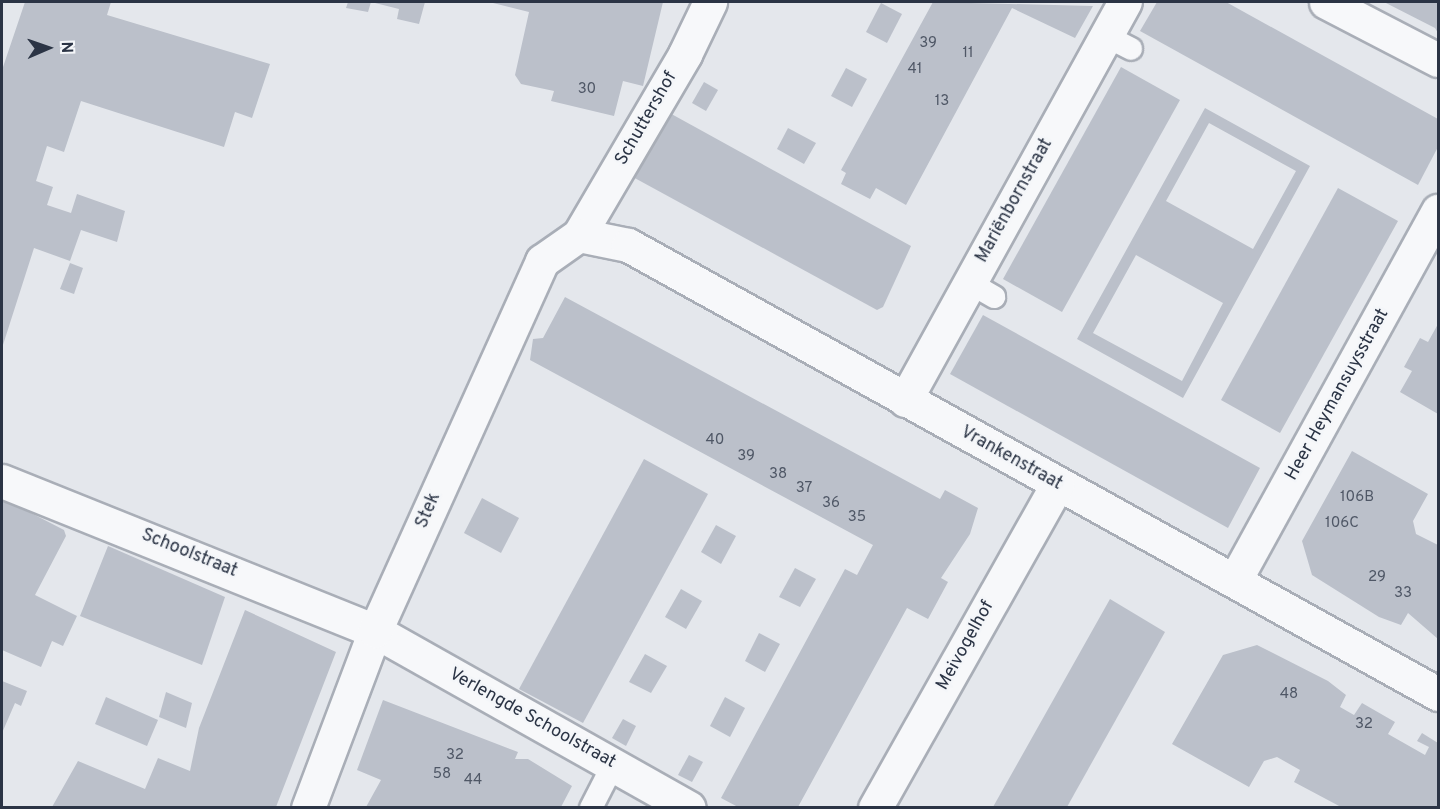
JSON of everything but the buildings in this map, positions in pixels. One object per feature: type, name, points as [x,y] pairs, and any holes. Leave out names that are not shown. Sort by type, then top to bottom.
[{"type":"street","name":"Schuttershof","points":[[579,235],[686,54],[710,2]]},
{"type":"street","name":"Mariënbornstraat","points":[[905,400],[982,290],[1118,43],[1125,2]]},
{"type":"street","points":[[1326,2],[1438,60]]},
{"type":"street","name":"Heer Heymansuysstraat","points":[[1236,578],[1438,211]]},
{"type":"street","name":"Vrankenstraat","points":[[579,235],[628,245],[1057,485],[1236,578],[1438,694]]},
{"type":"street","name":"Stek","points":[[308,807],[375,631],[542,261],[579,235]]},
{"type":"street","name":"Schoolstraat","points":[[2,481],[375,631]]},
{"type":"street","name":"Meivogelhof","points":[[875,807],[1057,485]]},
{"type":"street","name":"Verlengde Schoolstraat","points":[[375,631],[689,807]]},
{"type":"lane","points":[[591,807],[613,765]]}]
